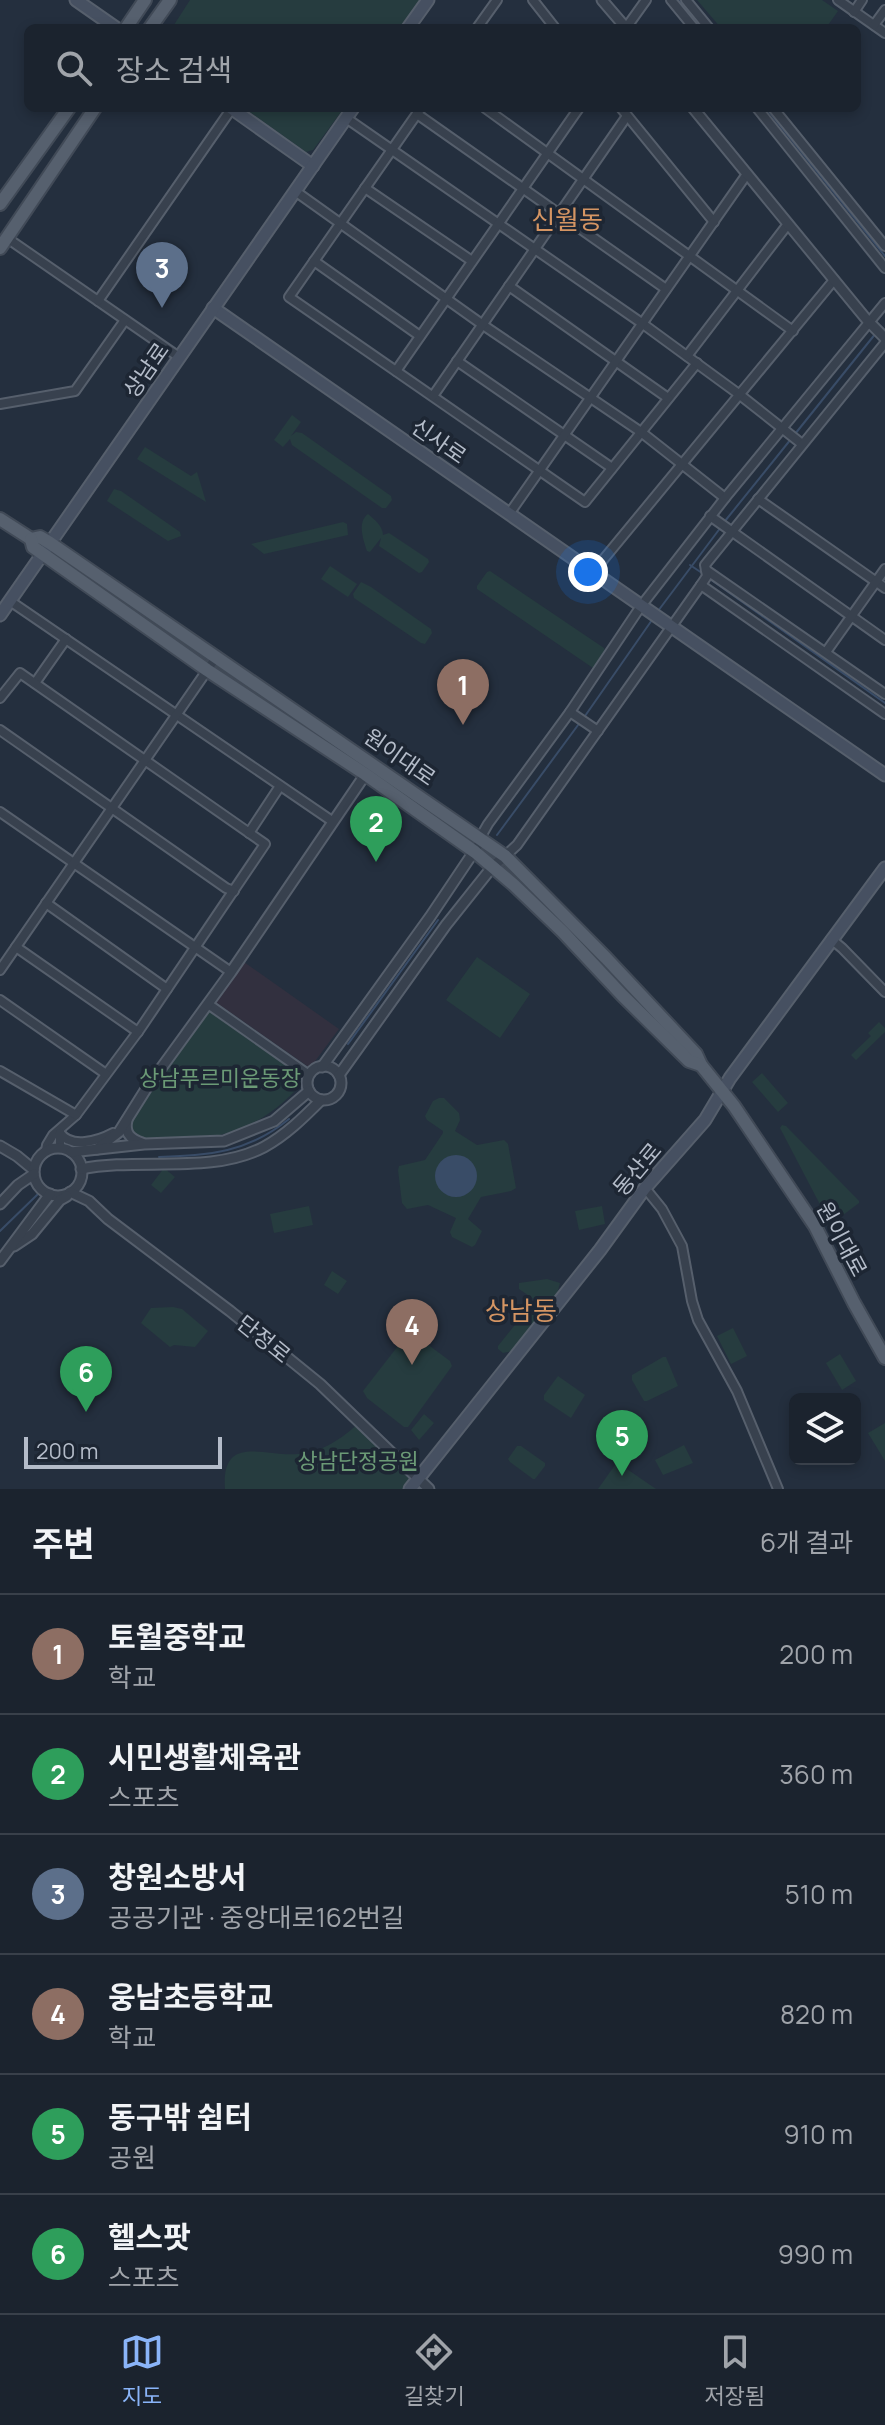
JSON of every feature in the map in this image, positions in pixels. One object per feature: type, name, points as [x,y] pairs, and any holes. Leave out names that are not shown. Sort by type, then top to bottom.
[{"type":"main road","points":[[76,0],[110,24]]},
{"type":"main road","points":[[129,24],[145,0]]},
{"type":"main road","points":[[153,24],[170,0]]},
{"type":"main road","points":[[411,24],[428,0]]},
{"type":"main road","points":[[0,204],[66,112]]},
{"type":"main road","points":[[4,243],[92,112]]},
{"type":"main road","points":[[237,112],[313,166]]},
{"type":"main road","name":"상남로","points":[[0,615],[349,113]]},
{"type":"main road","name":"신사로","points":[[213,308],[668,624]]},
{"type":"main road","name":"원이대로","points":[[0,519],[31,539],[40,537],[46,548],[207,670],[365,774],[493,866],[563,932],[689,1061],[701,1065]]},
{"type":"main road","name":"원이대로","points":[[46,548],[217,656],[505,856],[696,1054],[815,1226],[885,1358]]},
{"type":"main road","points":[[668,624],[885,775]]},
{"type":"main road","name":"동산로","points":[[410,1489],[600,1250],[645,1188],[705,1120],[722,1091],[885,868]]},
{"type":"street","points":[[483,24],[497,0]]},
{"type":"street","points":[[533,0],[552,24]]},
{"type":"street","points":[[602,0],[623,24]]},
{"type":"street","points":[[629,24],[646,0]]},
{"type":"street","points":[[671,0],[691,24]]},
{"type":"street","points":[[686,0],[706,24]]},
{"type":"street","points":[[838,0],[885,33]]},
{"type":"street","points":[[854,12],[862,0]]},
{"type":"street","points":[[874,25],[885,10]]},
{"type":"street","points":[[98,301],[228,112]]},
{"type":"street","points":[[418,112],[289,297],[585,502],[697,363]]},
{"type":"street","points":[[420,112],[523,190],[666,289]]},
{"type":"street","points":[[491,112],[793,331]]},
{"type":"street","points":[[396,371],[576,112]]},
{"type":"street","points":[[433,396],[583,179],[624,112],[714,222]]},
{"type":"street","points":[[339,1075],[443,929],[493,866],[517,845],[598,731],[668,624],[704,579],[705,565],[730,531],[885,340],[696,112]]},
{"type":"street","points":[[760,112],[885,268]]},
{"type":"street","points":[[776,112],[885,246]]},
{"type":"street","points":[[349,113],[392,149],[697,363],[801,444]]},
{"type":"street","points":[[509,514],[747,174]]},
{"type":"street","points":[[365,188],[472,261]]},
{"type":"street","points":[[295,191],[483,325],[641,432],[725,498]]},
{"type":"street","points":[[687,356],[788,224]]},
{"type":"street","points":[[4,243],[98,301],[179,357]]},
{"type":"street","points":[[314,261],[420,336]]},
{"type":"street","points":[[593,572],[834,280]]},
{"type":"street","points":[[509,286],[668,398]]},
{"type":"street","points":[[322,1067],[333,1069],[341,1083],[337,1094],[329,1100],[314,1097],[309,1091],[309,1075],[322,1067],[430,917],[475,852],[488,824],[570,712],[641,606],[885,303]]},
{"type":"street","points":[[0,404],[75,391],[125,320]]},
{"type":"street","points":[[457,361],[612,468]]},
{"type":"street","points":[[758,499],[885,588]]},
{"type":"street","points":[[712,517],[885,640]]},
{"type":"street","points":[[826,652],[885,569]]},
{"type":"street","points":[[704,579],[775,619],[885,694]]},
{"type":"street","points":[[704,579],[767,630],[885,714]]},
{"type":"street","points":[[10,601],[332,821]]},
{"type":"street","points":[[767,630],[775,619]]},
{"type":"street","points":[[35,683],[66,639]]},
{"type":"street","points":[[0,970],[217,656]]},
{"type":"street","points":[[0,698],[20,673],[265,844],[138,1032],[76,1115],[53,1135],[34,1172],[0,1204]]},
{"type":"street","points":[[860,695],[868,684]]},
{"type":"street","points":[[570,712],[598,731]]},
{"type":"street","points":[[0,730],[234,891]]},
{"type":"street","points":[[97,1149],[111,1139],[125,1122],[373,763]]},
{"type":"street","points":[[249,833],[280,786]]},
{"type":"street","points":[[0,812],[231,972]]},
{"type":"street","points":[[46,903],[167,989]]},
{"type":"street","points":[[430,917],[437,914],[443,916],[443,929]]},
{"type":"street","points":[[831,939],[885,992]]},
{"type":"street","points":[[16,947],[138,1032]]},
{"type":"street","points":[[0,1000],[106,1074]]},
{"type":"street","points":[[208,1004],[309,1075]]},
{"type":"street","points":[[343,1036],[342,1045],[346,1049],[360,1045]]},
{"type":"street","points":[[0,1071],[76,1115]]},
{"type":"street","points":[[20,1158],[60,1148],[71,1152],[144,1144],[224,1141],[262,1127],[285,1113],[309,1091]]},
{"type":"street","points":[[81,1169],[108,1165],[217,1161],[239,1156],[264,1147],[295,1125],[321,1100]]},
{"type":"street","points":[[285,1113],[292,1111],[297,1115],[295,1125]]},
{"type":"street","points":[[61,1131],[64,1139],[71,1142],[94,1141],[110,1135],[125,1122]]},
{"type":"street","points":[[125,1122],[131,1139],[144,1144]]},
{"type":"street","points":[[60,1148],[61,1131]]},
{"type":"street","points":[[160,1144],[156,1154],[163,1164]]},
{"type":"street","points":[[0,1146],[20,1158],[34,1172],[39,1186],[50,1194],[85,1191]]},
{"type":"street","points":[[71,1152],[78,1160],[85,1191]]},
{"type":"street","points":[[18,1185],[20,1158]]},
{"type":"street","points":[[85,1191],[87,1175],[108,1165]]},
{"type":"street","points":[[645,1188],[662,1209],[682,1246],[698,1320],[737,1391],[778,1489]]},
{"type":"street","name":"단정로","points":[[71,1193],[85,1191],[108,1219],[320,1384],[429,1489]]},
{"type":"street","points":[[0,1261],[32,1234],[60,1200],[71,1193]]},
{"type":"street","points":[[12,1248],[50,1194]]},
{"type":"shaded area","points":[[244,962],[339,1029],[310,1068],[214,1001]]},
{"type":"green space","points":[[190,0],[421,0],[404,24],[175,24]]},
{"type":"green space","points":[[697,0],[822,0],[838,11],[829,24],[718,24]]},
{"type":"green space","points":[[250,112],[341,112],[313,150],[306,152]]},
{"type":"green space","points":[[292,415],[301,422],[291,436],[296,432],[302,433],[391,496],[392,500],[386,508],[292,445],[290,439],[283,447],[274,440]]},
{"type":"green space","points":[[145,447],[191,476],[197,472],[206,502],[137,459]]},
{"type":"green space","points":[[114,489],[180,532],[181,536],[168,541],[107,501]]},
{"type":"green space","points":[[368,514],[380,526],[383,535],[389,533],[428,559],[422,572],[419,573],[379,546],[381,538],[370,552],[367,551],[362,526]]},
{"type":"green space","points":[[343,522],[347,524],[348,535],[264,554],[251,544]]},
{"type":"green space","points":[[330,566],[357,584],[348,597],[321,579]]},
{"type":"green space","points":[[490,571],[604,648],[605,652],[593,668],[477,589]]},
{"type":"green space","points":[[361,582],[431,629],[432,633],[425,644],[354,598],[353,594]]},
{"type":"green space","points":[[477,957],[530,994],[500,1038],[446,1000]]},
{"type":"green space","name":"상남푸르미운동장","points":[[208,1004],[309,1075],[278,1107],[253,1123],[226,1134],[193,1139],[141,1139],[132,1136],[129,1118]]},
{"type":"green space","points":[[879,1022],[885,1032],[856,1060],[851,1055],[871,1036],[868,1033]]},
{"type":"green space","points":[[762,1073],[788,1103],[778,1112],[752,1082]]},
{"type":"green space","points":[[444,1098],[459,1113],[460,1120],[455,1131],[477,1145],[504,1140],[508,1144],[516,1188],[481,1197],[468,1219],[482,1231],[472,1247],[452,1237],[450,1232],[456,1218],[428,1205],[407,1209],[402,1203],[399,1166],[425,1160],[443,1133],[425,1116],[433,1101]]},
{"type":"green space","points":[[782,1125],[859,1203],[839,1218],[826,1216],[780,1128]]},
{"type":"green space","points":[[164,1168],[175,1177],[161,1193],[151,1185]]},
{"type":"green space","points":[[309,1206],[313,1225],[274,1233],[270,1214]]},
{"type":"green space","points":[[602,1206],[605,1224],[579,1230],[575,1211]]},
{"type":"green space","points":[[332,1271],[347,1281],[338,1294],[324,1285]]},
{"type":"green space","points":[[547,1279],[560,1283],[557,1294],[512,1351],[503,1353],[498,1346],[535,1300],[519,1289],[519,1283]]},
{"type":"green space","points":[[151,1308],[182,1309],[208,1331],[195,1347],[170,1347],[141,1323]]},
{"type":"green space","points":[[733,1328],[747,1356],[731,1364],[717,1336]]},
{"type":"green space","points":[[411,1332],[450,1361],[452,1366],[408,1427],[404,1427],[367,1398],[363,1391]]},
{"type":"green space","points":[[840,1354],[856,1381],[842,1390],[826,1363]]},
{"type":"green space","points":[[666,1357],[678,1386],[644,1401],[632,1375]]},
{"type":"green space","points":[[558,1376],[585,1395],[571,1418],[544,1400],[544,1395]]},
{"type":"green space","points":[[424,1414],[434,1423],[419,1440],[411,1430]]},
{"type":"green space","name":"상남단정공원","points":[[359,1423],[418,1479],[410,1489],[225,1489],[230,1460],[237,1454],[316,1451]]},
{"type":"green space","points":[[885,1423],[885,1461],[868,1433]]},
{"type":"green space","points":[[684,1445],[693,1463],[663,1475],[655,1460]]},
{"type":"green space","points":[[517,1446],[545,1463],[535,1479],[508,1459]]},
{"type":"green space","points":[[615,1465],[621,1465],[656,1489],[598,1489]]},
{"type":"water","points":[[456,1155],[470,1162],[477,1176],[470,1190],[456,1197],[442,1190],[435,1176],[442,1162]]},
{"type":"waterway","points":[[678,0],[698,24]]},
{"type":"waterway","points":[[769,112],[885,256]]},
{"type":"waterway","points":[[795,434],[876,333]]},
{"type":"waterway","points":[[725,521],[791,439]]},
{"type":"waterway","points":[[658,611],[721,527]]},
{"type":"waterway","points":[[690,565],[705,575]]},
{"type":"waterway","points":[[710,579],[885,703]]},
{"type":"waterway","points":[[585,716],[652,620]]},
{"type":"waterway","points":[[497,835],[581,721]]},
{"type":"waterway","points":[[348,1044],[438,920]]},
{"type":"waterway","points":[[159,1157],[227,1150],[258,1139],[289,1119]]},
{"type":"waterway","points":[[0,1231],[38,1194]]},
{"type":"place","name":"창원소방서","points":[[162,308]]},
{"type":"place","name":"토월중학교","points":[[463,725]]},
{"type":"place","name":"시민생활체육관","points":[[376,862]]},
{"type":"place","name":"웅남초등학교","points":[[412,1365]]},
{"type":"place","name":"헬스팟","points":[[86,1412]]},
{"type":"place","name":"동구밖 쉼터","points":[[622,1476]]},
{"type":"district","name":"신월동","points":[[567,220]]},
{"type":"district","name":"상남동","points":[[521,1311]]}]
